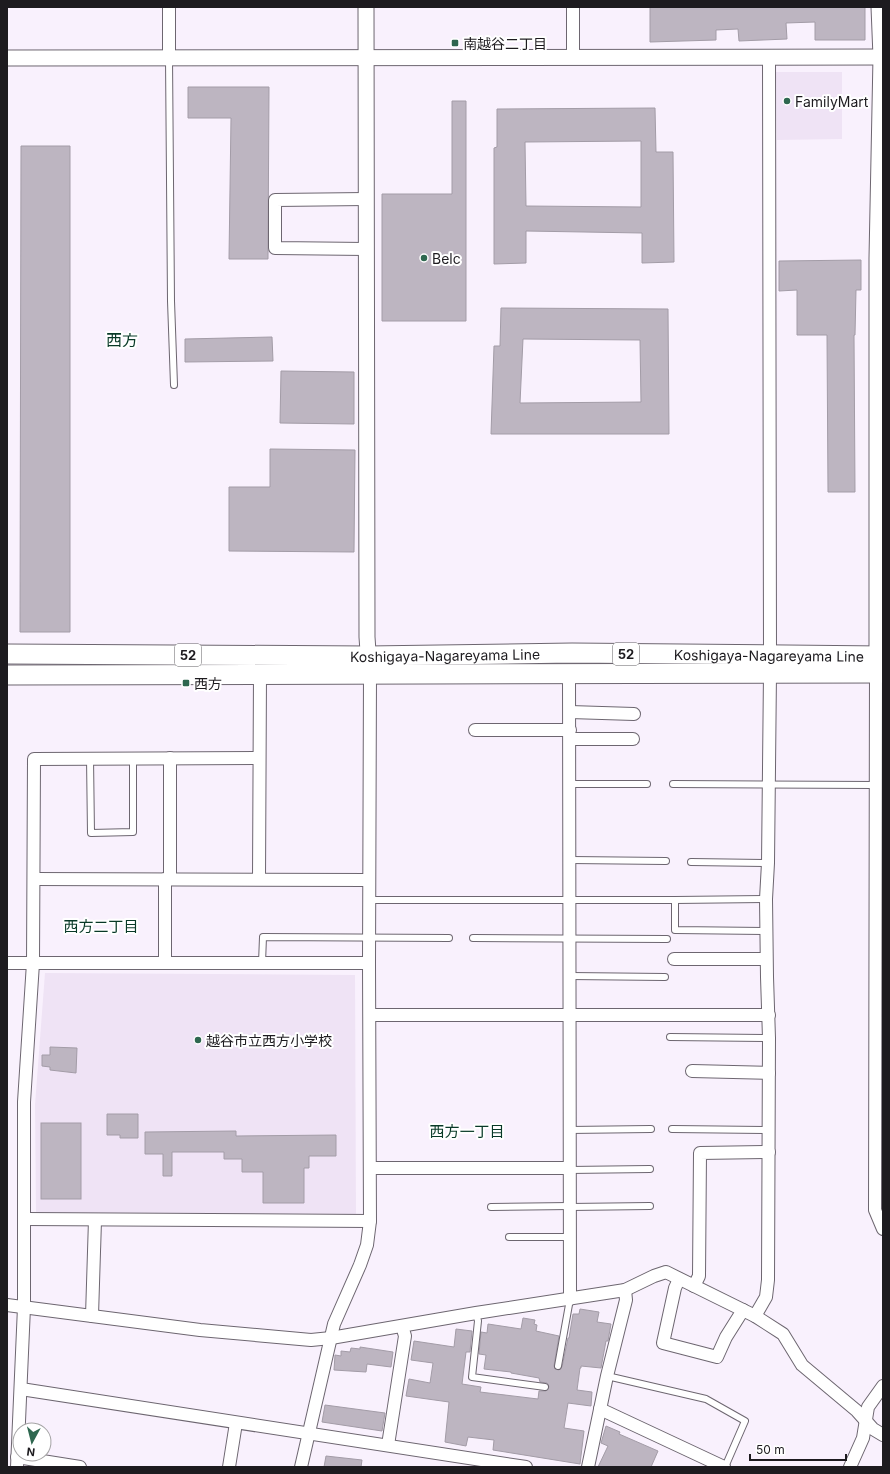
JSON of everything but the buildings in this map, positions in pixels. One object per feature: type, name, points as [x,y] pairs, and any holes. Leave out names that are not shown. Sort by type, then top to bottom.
[{"type":"main road","name":"Koshigaya-Nagareyama Line","points":[[7,675],[260,674],[369,665],[572,653],[770,664]]},
{"type":"main road","name":"Koshigaya-Nagareyama Line","points":[[7,654],[369,665],[569,673],[770,664],[880,664]]},
{"type":"street","points":[[169,7],[170,58]]},
{"type":"street","points":[[301,1467],[334,1324],[360,1265],[367,1245],[370,1221],[366,7]]},
{"type":"street","points":[[573,7],[573,58]]},
{"type":"street","points":[[879,7],[882,57],[880,258],[880,664],[879,750],[875,785],[879,1048],[875,1210],[883,1229]]},
{"type":"street","points":[[754,1316],[766,1297],[768,1280],[769,1015],[766,959],[766,899],[768,863],[770,664],[769,57]]},
{"type":"street","points":[[7,58],[882,57]]},
{"type":"street","points":[[366,199],[275,200],[275,248],[366,249]]},
{"type":"street","points":[[569,673],[571,860],[569,900],[570,1299]]},
{"type":"street","points":[[259,879],[260,674]]},
{"type":"street","points":[[570,712],[634,714]]},
{"type":"street","points":[[475,730],[570,734],[633,739]]},
{"type":"street","points":[[165,963],[170,758]]},
{"type":"street","points":[[19,1422],[24,1307],[24,1102],[33,963],[34,759],[259,758]]},
{"type":"street","points":[[34,879],[369,880]]},
{"type":"street","points":[[674,959],[766,959]]},
{"type":"street","points":[[7,963],[369,963]]},
{"type":"street","points":[[370,1015],[769,1015]]},
{"type":"street","points":[[692,1071],[769,1073]]},
{"type":"street","points":[[694,1286],[699,1276],[700,1153],[769,1152]]},
{"type":"street","points":[[370,1168],[569,1169]]},
{"type":"street","points":[[25,1219],[370,1221]]},
{"type":"street","points":[[92,1316],[95,1220]]},
{"type":"street","points":[[7,1305],[239,1334],[311,1340],[625,1290],[666,1272],[754,1316],[783,1334],[802,1365],[858,1411],[872,1429],[883,1435]]},
{"type":"street","points":[[679,1279],[675,1288],[663,1344],[716,1357],[742,1310]]},
{"type":"street","points":[[588,1467],[607,1376],[626,1300],[625,1290]]},
{"type":"street","points":[[388,1445],[405,1336],[402,1326]]},
{"type":"street","points":[[850,1467],[863,1438],[868,1407],[883,1386]]},
{"type":"street","points":[[21,1389],[526,1467]]},
{"type":"street","points":[[600,1409],[725,1467]]},
{"type":"street","points":[[229,1467],[236,1423]]},
{"type":"street","points":[[17,1462],[80,1467]]},
{"type":"lane","points":[[170,58],[171,301],[174,385]]},
{"type":"lane","points":[[90,758],[91,833],[133,832],[132,758]]},
{"type":"lane","points":[[570,784],[647,784]]},
{"type":"lane","points":[[673,784],[875,785]]},
{"type":"lane","points":[[571,860],[666,861]]},
{"type":"lane","points":[[691,862],[768,863]]},
{"type":"lane","points":[[369,900],[766,899]]},
{"type":"lane","points":[[675,900],[675,930],[766,931]]},
{"type":"lane","points":[[262,963],[264,937],[449,938]]},
{"type":"lane","points":[[473,938],[667,939]]},
{"type":"lane","points":[[570,976],[665,977]]},
{"type":"lane","points":[[670,1037],[769,1038]]},
{"type":"lane","points":[[569,1130],[651,1129]]},
{"type":"lane","points":[[672,1129],[768,1130]]},
{"type":"lane","points":[[569,1169],[650,1169]]},
{"type":"lane","points":[[491,1207],[650,1206]]},
{"type":"lane","points":[[509,1237],[569,1237]]},
{"type":"lane","points":[[558,1366],[570,1299]]},
{"type":"lane","points":[[476,1313],[478,1321],[472,1377],[545,1388]]},
{"type":"lane","points":[[607,1376],[706,1399],[745,1421],[725,1467]]},
{"type":"shaded area","points":[[776,72],[842,72],[842,139],[777,140]]},
{"type":"shaded area","name":"越谷市立西方小学校","points":[[45,973],[355,975],[356,1214],[36,1213],[35,1105]]},
{"type":"place","name":"南越谷二丁目","points":[[455,43]]},
{"type":"place","name":"FamilyMart","points":[[787,101]]},
{"type":"place","name":"Belc","points":[[424,258]]},
{"type":"place","name":"西方","points":[[186,683]]},
{"type":"place","name":"越谷市立西方小学校","points":[[198,1040]]},
{"type":"district","name":"西方","points":[[122,340]]},
{"type":"district","name":"西方二丁目","points":[[101,926]]},
{"type":"district","name":"西方一丁目","points":[[467,1131]]}]
